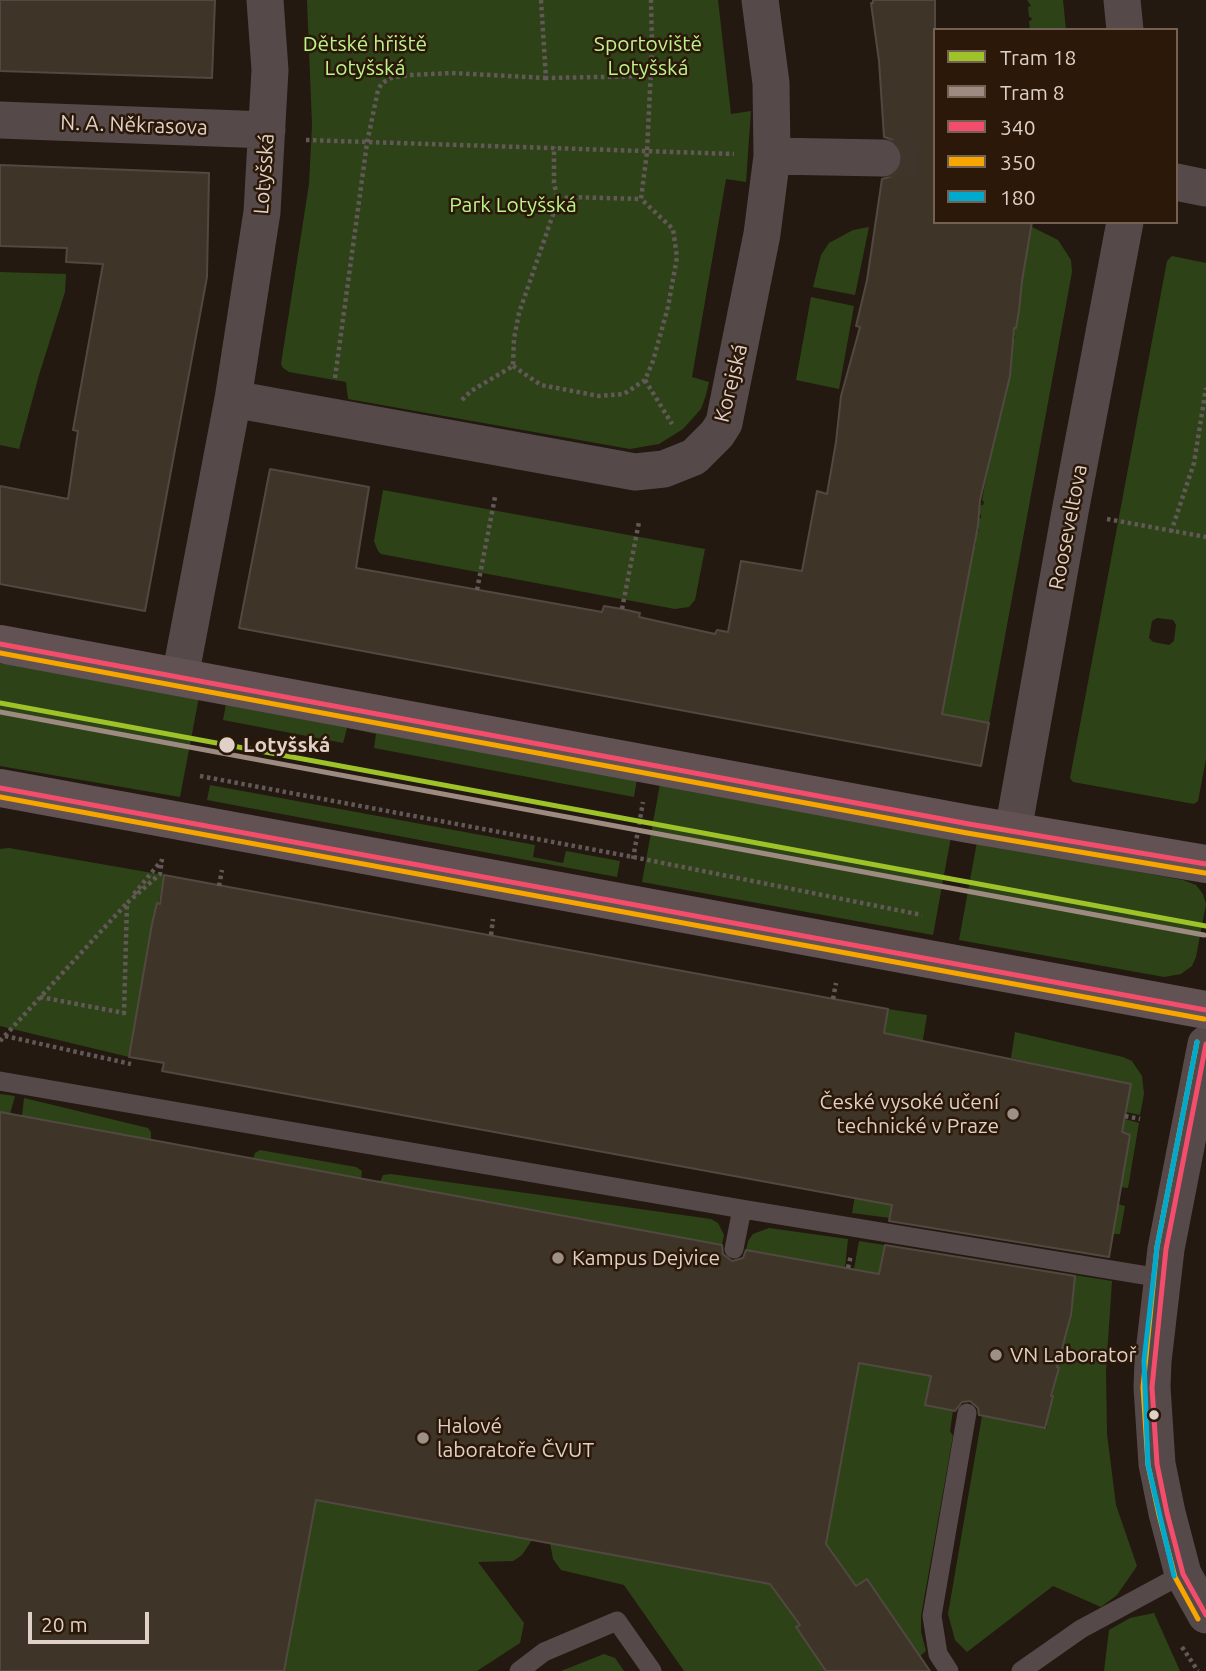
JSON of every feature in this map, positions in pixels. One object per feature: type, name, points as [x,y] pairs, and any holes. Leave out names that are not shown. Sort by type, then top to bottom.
[{"type":"main road","points":[[0,644],[651,765],[1206,864]]},
{"type":"main road","points":[[0,788],[1206,1010]]},
{"type":"street","name":"Lotyšská","points":[[180,677],[233,399],[262,212],[284,135],[270,70],[265,0]]},
{"type":"street","name":"Korejská","points":[[233,399],[635,472],[664,469],[694,457],[724,423],[762,234],[772,156],[771,83],[760,0]]},
{"type":"street","points":[[1122,0],[1125,28]]},
{"type":"street","name":"N. A. Někrasova","points":[[0,120],[284,135]]},
{"type":"street","points":[[772,156],[883,158]]},
{"type":"street","points":[[1178,182],[1206,188]]},
{"type":"street","name":"Rooseveltova","points":[[1013,831],[1125,224]]},
{"type":"street","points":[[1206,1044],[1161,1278],[1152,1387],[1157,1464],[1183,1574],[1206,1615]]},
{"type":"lane","points":[[0,1082],[1161,1278]]},
{"type":"lane","points":[[734,1249],[742,1209]]},
{"type":"lane","points":[[949,1671],[938,1654],[932,1616],[967,1413]]},
{"type":"lane","points":[[1021,1671],[1081,1629],[1183,1574]]},
{"type":"lane","points":[[519,1671],[544,1652],[617,1621],[652,1671]]},
{"type":"path","points":[[541,0],[546,78]]},
{"type":"path","points":[[641,199],[647,152],[651,0]]},
{"type":"path","points":[[329,417],[367,143],[378,90],[382,83],[391,78],[409,75],[452,73],[546,78],[650,76]]},
{"type":"path","points":[[284,135],[367,143],[772,156]]},
{"type":"path","points":[[513,366],[519,313],[558,200],[554,183],[554,147]]},
{"type":"path","points":[[513,366],[541,385],[599,396],[624,394],[645,380],[668,307],[677,257],[673,229],[641,199],[570,197],[558,200]]},
{"type":"path","points":[[457,404],[471,391],[513,366]]},
{"type":"path","points":[[645,380],[671,423],[717,434]]},
{"type":"path","points":[[1171,531],[1194,463],[1206,388]]},
{"type":"path","points":[[477,590],[495,497]]},
{"type":"path","points":[[1070,512],[1206,537]]},
{"type":"path","points":[[622,609],[639,522]]},
{"type":"path","points":[[624,902],[651,765]]},
{"type":"path","points":[[200,776],[926,917]]},
{"type":"path","points":[[0,1041],[5,1035],[40,997],[127,903],[162,859],[160,874],[127,903],[124,1013],[40,997]]},
{"type":"path","points":[[219,886],[222,869]]},
{"type":"path","points":[[491,935],[493,918]]},
{"type":"path","points":[[833,999],[836,983]]},
{"type":"path","points":[[5,1035],[131,1064]]},
{"type":"path","points":[[1125,1116],[1140,1119]]},
{"type":"green space","name":"Park Lotyšská","points":[[307,0],[718,0],[731,114],[751,111],[746,182],[726,179],[692,377],[709,382],[701,409],[683,429],[659,444],[630,449],[348,399],[346,382],[289,372],[283,368],[281,364],[309,184],[312,125]]},
{"type":"green space","points":[[1027,0],[1063,0],[1066,28],[1030,28],[1029,21],[1032,20],[1028,7],[1031,6]]},
{"type":"green space","points":[[869,227],[855,295],[813,287],[821,255],[829,243],[853,230]]},
{"type":"green space","points":[[1032,227],[1058,240],[1071,260],[1072,272],[989,723],[942,715],[973,546],[976,545],[975,532],[979,529],[976,528],[978,518],[981,518],[979,514],[984,502],[982,500],[992,448],[995,445],[992,444],[994,434],[997,435],[994,430],[1011,338],[1014,339],[1015,336],[1012,335],[1013,328],[1016,328],[1017,311],[1020,307],[1017,307]]},
{"type":"green space","points":[[1172,256],[1206,263],[1206,759],[1198,801],[1194,804],[1073,782],[1070,778],[1167,261]],"holes":[[[1157,618],[1173,620],[1176,625],[1174,641],[1169,645],[1153,642],[1149,638],[1152,621]]]},
{"type":"green space","points":[[0,272],[66,274],[65,292],[19,449],[0,445]]},
{"type":"green space","points":[[811,297],[854,306],[839,389],[796,380]]},
{"type":"green space","points":[[383,490],[705,549],[695,600],[689,607],[675,609],[381,554],[374,541]]},
{"type":"green space","points":[[0,664],[199,697],[180,797],[0,766]]},
{"type":"green space","points":[[226,704],[637,779],[634,797],[374,748],[376,734],[347,728],[343,743],[223,720]]},
{"type":"green space","points":[[660,784],[951,837],[933,935],[642,882]]},
{"type":"green space","points":[[210,785],[535,845],[533,857],[563,863],[566,851],[620,861],[617,877],[207,800]]},
{"type":"green space","points":[[977,842],[1183,880],[1196,885],[1206,904],[1192,966],[1181,974],[1164,977],[959,940]]},
{"type":"green space","points":[[9,848],[164,875],[129,1057],[0,1026],[0,849]]},
{"type":"green space","points":[[888,1009],[927,1015],[919,1064],[883,1037]]},
{"type":"green space","points":[[1015,1032],[1132,1061],[1142,1076],[1144,1094],[1140,1115],[1126,1112],[1130,1084],[1011,1058]]},
{"type":"green space","points":[[0,1094],[15,1096],[10,1114],[0,1112]]},
{"type":"green space","points":[[24,1098],[148,1128],[151,1140],[22,1116]]},
{"type":"green space","points":[[1125,1119],[1139,1123],[1128,1188],[1121,1187],[1129,1140],[1126,1139],[1127,1134],[1122,1132]]},
{"type":"green space","points":[[863,1149],[901,1157],[890,1218],[852,1213]]},
{"type":"green space","points":[[260,1150],[356,1167],[362,1171],[361,1178],[253,1159],[255,1153]]},
{"type":"green space","points":[[383,1175],[711,1219],[718,1223],[724,1235],[722,1245],[380,1182]]},
{"type":"green space","points":[[1118,1204],[1125,1206],[1120,1234],[1113,1234]]},
{"type":"green space","points":[[769,1228],[848,1239],[845,1268],[746,1250],[753,1234]]},
{"type":"green space","points":[[859,1241],[1112,1281],[1106,1371],[1107,1434],[1116,1505],[1137,1566],[1117,1595],[1101,1607],[1053,1586],[967,1652],[955,1640],[948,1614],[982,1416],[1047,1428],[1045,1425],[1059,1368],[1056,1367],[1071,1287],[1074,1287],[1075,1282],[953,1260],[891,1276],[854,1269]]},
{"type":"green space","points":[[859,1363],[931,1376],[925,1405],[953,1411],[950,1431],[953,1436],[921,1616],[921,1632],[926,1651],[920,1656],[867,1579],[856,1586],[824,1541],[827,1540]]},
{"type":"green space","points":[[316,1500],[532,1540],[522,1555],[513,1561],[478,1562],[524,1623],[520,1643],[477,1671],[284,1671]]},
{"type":"green space","points":[[550,1543],[764,1583],[767,1580],[800,1625],[796,1628],[826,1671],[684,1671],[624,1585],[561,1570],[553,1559]]},
{"type":"green space","points":[[1154,1613],[1180,1671],[1104,1671],[1109,1630],[1130,1618]]},
{"type":"green space","points":[[604,1654],[615,1658],[624,1671],[561,1671]]},
{"type":"building","points":[[0,0],[215,0],[212,78],[0,71]]},
{"type":"building","points":[[873,0],[935,0],[933,224],[1032,224],[1014,328],[1010,376],[980,500],[978,526],[942,714],[989,723],[981,766],[239,628],[270,469],[369,487],[356,568],[602,612],[604,606],[622,609],[640,613],[639,617],[715,634],[717,630],[728,632],[741,561],[802,571],[817,491],[827,494],[841,396],[860,327],[856,326],[867,280],[882,179],[893,176],[900,169],[903,159],[900,147],[893,140],[884,137]]},
{"type":"building","points":[[0,165],[209,173],[207,277],[145,611],[0,584],[0,486],[68,499],[78,431],[73,430],[103,264],[66,262],[67,248],[0,246]]},
{"type":"building","points":[[164,875],[888,1009],[884,1033],[1131,1084],[1122,1132],[1130,1135],[1109,1257],[889,1221],[892,1205],[162,1071],[164,1063],[129,1057],[152,924],[157,903],[160,904]]},
{"type":"building","name":"Halové laboratoře ČVUT","points":[[0,1112],[722,1245],[723,1254],[732,1261],[743,1258],[746,1250],[879,1274],[885,1245],[1075,1276],[1071,1315],[1045,1428],[979,1415],[978,1408],[970,1401],[962,1402],[955,1411],[925,1405],[931,1376],[859,1363],[826,1544],[856,1586],[867,1579],[930,1671],[826,1671],[796,1627],[800,1625],[770,1584],[316,1500],[284,1671],[0,1671]]},
{"type":"tunnel","points":[[882,158],[933,160]]},
{"type":"tram line","name":"18","points":[[0,703],[1206,926]]},
{"type":"tram line","name":"8","points":[[0,712],[1204,935]]},
{"type":"transit line","name":"340","points":[[0,644],[969,824],[1206,864]]},
{"type":"transit line","name":"350","points":[[0,653],[967,833],[1205,873]]},
{"type":"transit line","name":"340","points":[[0,788],[1206,1010]]},
{"type":"transit line","name":"350","points":[[0,797],[1204,1019]]},
{"type":"transit line","name":"350","points":[[1197,1042],[1157,1247],[1143,1387],[1148,1465],[1159,1515],[1175,1577],[1198,1619]]},
{"type":"transit line","name":"180","points":[[1174,1576],[1148,1465],[1144,1361],[1157,1247],[1197,1042]]},
{"type":"transit line","name":"340","points":[[1206,1044],[1166,1249],[1152,1387],[1157,1464],[1167,1513],[1183,1574],[1206,1615]]},
{"type":"place","name":"Lotyšská","points":[[227,745]]},
{"type":"place","name":"České vysoké učení technické v Praze","points":[[1013,1114]]},
{"type":"place","name":"Kampus Dejvice","points":[[558,1258]]},
{"type":"place","name":"VN Laboratoř","points":[[996,1355]]},
{"type":"place","name":"Halové laboratoře ČVUT","points":[[423,1438]]},
{"type":"park label","name":"Dětské hřiště Lotyšská","points":[[365,56]]},
{"type":"park label","name":"Sportoviště Lotyšská","points":[[648,56]]}]
